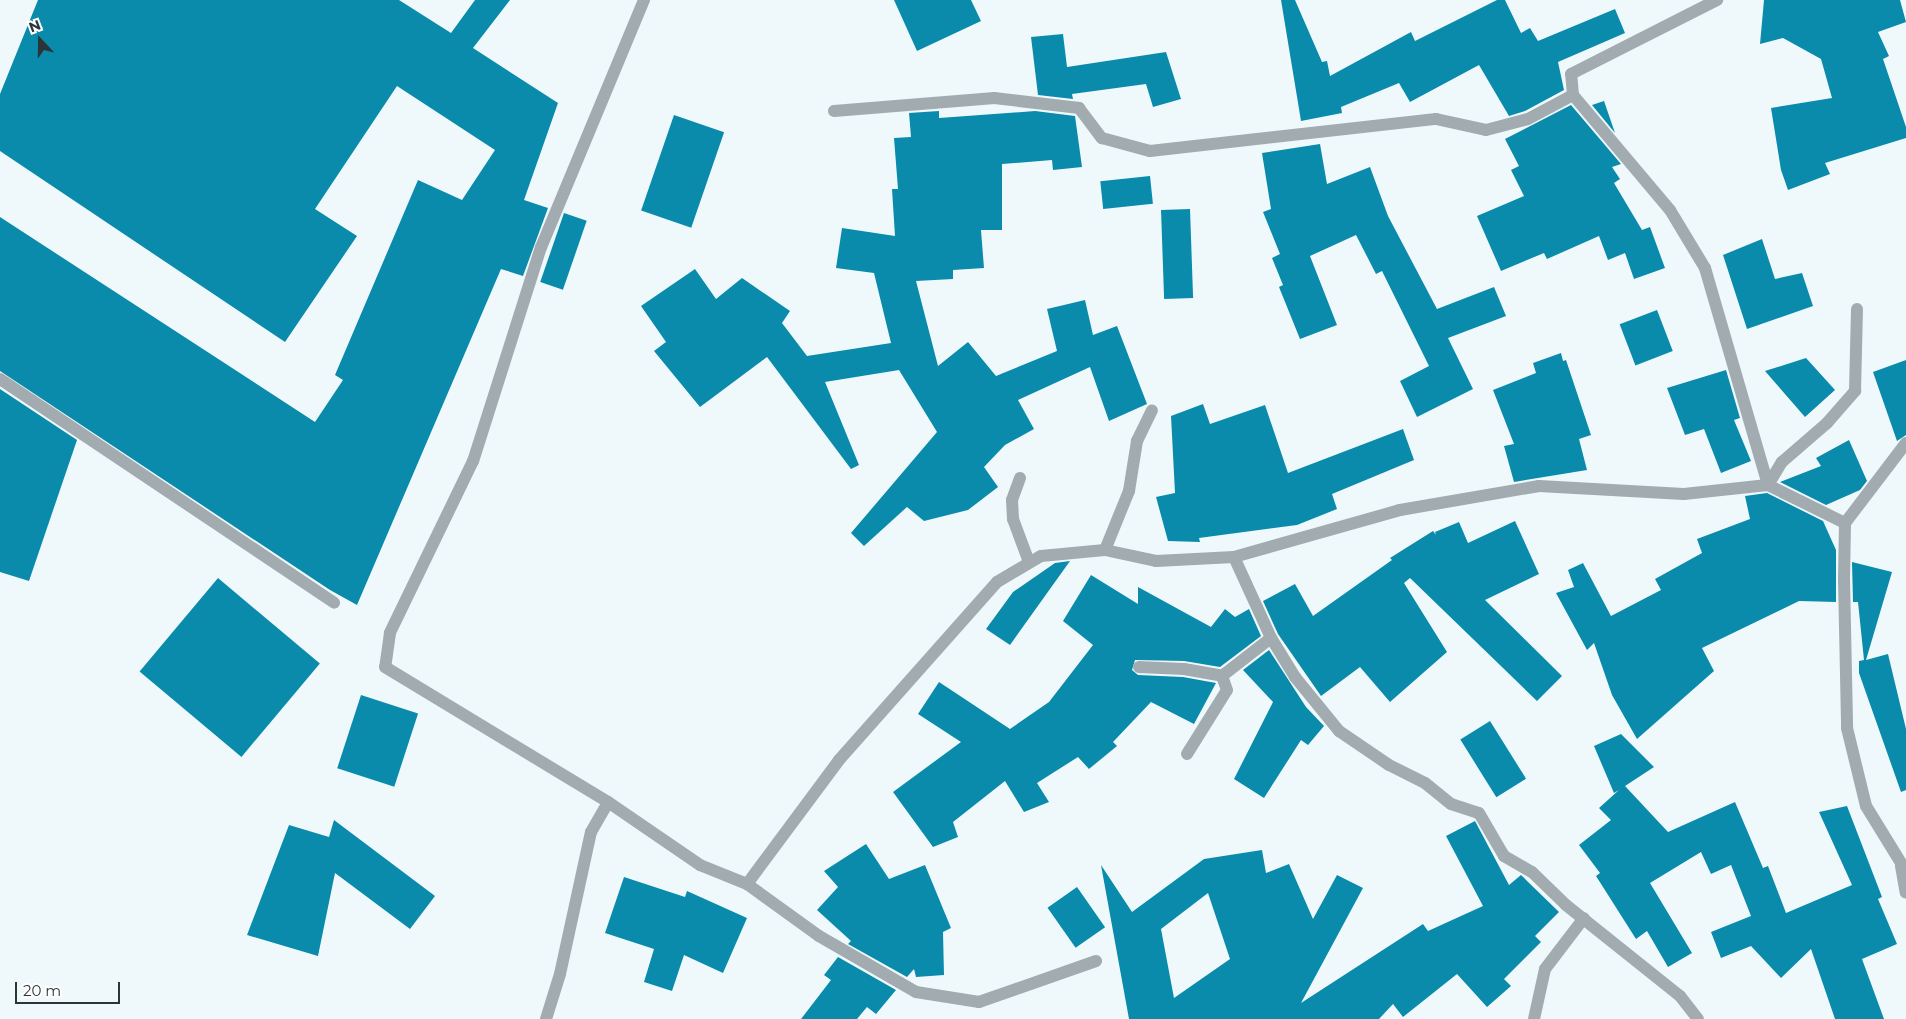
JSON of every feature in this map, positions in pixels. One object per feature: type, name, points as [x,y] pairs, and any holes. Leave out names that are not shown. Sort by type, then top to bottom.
[{"type":"street","points":[[644,0],[541,247],[473,461],[390,633],[385,667],[608,802],[700,865],[747,884],[818,936],[916,992],[979,1002],[1096,961]]},
{"type":"street","points":[[1718,0],[1571,74],[1573,95],[1670,210],[1705,268],[1768,485]]},
{"type":"street","points":[[834,111],[994,98],[1079,108],[1102,138],[1150,151],[1436,119],[1486,130],[1528,119],[1573,95]]},
{"type":"street","points":[[1768,485],[1782,462],[1826,423],[1855,391],[1857,308]]},
{"type":"street","points":[[0,379],[334,603]]},
{"type":"street","points":[[1105,550],[1129,491],[1137,441],[1152,410]]},
{"type":"street","points":[[1906,443],[1845,523],[1847,728],[1866,806],[1903,868],[1906,893]]},
{"type":"street","points":[[1020,478],[1012,500],[1013,519],[1029,562]]},
{"type":"street","points":[[747,884],[840,760],[997,582],[1041,556],[1105,550],[1156,561],[1234,557],[1400,510],[1538,486],[1684,494],[1768,485],[1845,523]]},
{"type":"street","points":[[1234,557],[1270,638],[1295,677],[1339,731],[1388,765],[1425,783],[1451,804],[1479,814],[1504,856],[1532,872],[1566,905],[1680,996],[1698,1019]]},
{"type":"street","points":[[1139,667],[1184,669],[1222,676],[1270,638]]},
{"type":"street","points":[[1187,754],[1227,690],[1222,676]]},
{"type":"street","points":[[546,1019],[560,974],[591,832],[608,802]]},
{"type":"street","points":[[1534,1019],[1545,969],[1584,918]]},
{"type":"building","points":[[38,0],[399,0],[451,33],[475,0],[510,0],[473,48],[558,103],[524,200],[548,208],[523,276],[501,269],[357,605],[330,590],[0,371],[0,217],[315,422],[343,380],[335,375],[418,180],[462,200],[495,150],[397,86],[315,209],[357,236],[285,342],[0,151],[0,94]]},
{"type":"building","points":[[894,0],[971,0],[981,21],[917,51]]},
{"type":"building","points":[[1281,0],[1295,0],[1322,62],[1327,61],[1330,76],[1411,32],[1415,41],[1497,0],[1505,0],[1521,33],[1530,28],[1538,41],[1615,9],[1625,33],[1558,62],[1564,90],[1525,111],[1509,116],[1479,65],[1410,102],[1399,83],[1341,107],[1342,113],[1301,121]]},
{"type":"building","points":[[1764,0],[1900,0],[1906,22],[1878,32],[1889,56],[1883,59],[1906,127],[1906,138],[1825,163],[1830,174],[1788,190],[1781,170],[1771,108],[1832,98],[1821,59],[1783,38],[1760,44]]},
{"type":"building","points":[[1063,34],[1067,67],[1166,52],[1181,99],[1153,107],[1146,84],[1072,94],[1073,99],[1038,95],[1031,37]]},
{"type":"building","points":[[1604,101],[1615,133],[1592,105]]},
{"type":"building","points":[[1571,105],[1621,164],[1612,167],[1620,179],[1614,183],[1642,230],[1650,227],[1665,268],[1634,279],[1625,253],[1608,260],[1599,236],[1547,259],[1544,253],[1501,271],[1477,216],[1524,196],[1511,170],[1519,166],[1505,139]]},
{"type":"building","points":[[939,111],[939,118],[1035,111],[1075,116],[1082,167],[1053,170],[1052,160],[1002,164],[1002,230],[981,230],[984,268],[953,270],[953,279],[916,281],[938,366],[968,342],[996,376],[1057,351],[1047,309],[1085,300],[1093,335],[1117,326],[1147,404],[1109,421],[1090,367],[1018,400],[1034,429],[1005,445],[984,467],[998,487],[968,510],[924,521],[907,507],[864,546],[851,533],[937,432],[899,370],[825,382],[859,465],[851,469],[767,357],[700,407],[654,351],[666,342],[641,306],[695,269],[716,299],[742,278],[790,311],[782,323],[807,356],[891,343],[874,273],[836,268],[842,228],[895,236],[892,189],[898,189],[894,138],[911,137],[909,113]]},
{"type":"building","points":[[674,115],[724,132],[691,228],[641,210]]},
{"type":"building","points":[[1320,144],[1327,184],[1370,167],[1388,216],[1437,309],[1494,287],[1506,316],[1448,338],[1473,389],[1417,417],[1400,381],[1429,366],[1382,271],[1376,274],[1356,235],[1310,256],[1337,325],[1300,339],[1279,287],[1283,285],[1272,258],[1280,254],[1263,212],[1271,209],[1262,153]]},
{"type":"building","points":[[1150,176],[1153,204],[1103,209],[1100,181]]},
{"type":"building","points":[[1190,209],[1193,298],[1164,299],[1161,210]]},
{"type":"building","points":[[564,213],[587,221],[563,290],[540,282]]},
{"type":"building","points":[[1762,239],[1775,279],[1802,273],[1813,306],[1747,329],[1723,255]]},
{"type":"building","points":[[1657,310],[1673,351],[1635,365],[1620,324]]},
{"type":"building","points":[[1561,353],[1563,361],[1566,360],[1591,435],[1579,439],[1587,470],[1514,482],[1504,446],[1514,444],[1493,390],[1536,373],[1533,363]]},
{"type":"building","points":[[1806,358],[1835,390],[1805,417],[1765,371]]},
{"type":"building","points":[[1906,360],[1906,435],[1897,441],[1873,372]]},
{"type":"building","points":[[1726,370],[1740,418],[1734,420],[1751,461],[1721,473],[1704,429],[1685,435],[1667,388]]},
{"type":"building","points":[[0,389],[77,440],[29,581],[0,572]]},
{"type":"building","points":[[1203,404],[1210,424],[1265,405],[1288,473],[1403,429],[1414,460],[1332,494],[1337,509],[1297,525],[1199,538],[1200,542],[1168,541],[1156,497],[1175,493],[1171,416]]},
{"type":"building","points":[[1849,440],[1867,481],[1860,490],[1826,505],[1780,482],[1821,466],[1816,458]]},
{"type":"building","points":[[1767,493],[1823,521],[1836,550],[1836,602],[1799,601],[1702,648],[1714,671],[1637,739],[1612,695],[1594,643],[1587,650],[1556,593],[1574,587],[1568,570],[1583,563],[1611,616],[1661,590],[1655,579],[1702,553],[1697,539],[1750,519],[1745,496]]},
{"type":"building","points":[[1515,521],[1539,574],[1485,600],[1562,676],[1537,701],[1410,578],[1404,583],[1447,652],[1390,702],[1360,667],[1321,696],[1278,634],[1263,601],[1295,584],[1313,616],[1392,560],[1390,558],[1433,531],[1436,535],[1435,532],[1459,522],[1468,543]]},
{"type":"building","points":[[1070,561],[1010,645],[986,629],[1013,592],[1055,563]]},
{"type":"building","points":[[1852,562],[1892,572],[1866,660],[1888,654],[1906,729],[1906,790],[1901,792],[1859,673],[1859,661],[1864,660],[1858,602],[1853,602]]},
{"type":"building","points":[[1091,575],[1138,604],[1138,587],[1211,627],[1225,609],[1235,617],[1249,609],[1261,636],[1220,667],[1184,661],[1135,660],[1132,670],[1138,675],[1183,677],[1216,683],[1194,724],[1151,702],[1113,742],[1117,746],[1089,769],[1078,757],[1037,783],[1049,802],[1024,812],[1005,781],[953,822],[958,837],[933,847],[893,792],[961,742],[918,714],[939,682],[1010,729],[1049,702],[1093,645],[1063,621]]},
{"type":"building","points":[[218,578],[320,663],[241,757],[140,671]]},
{"type":"building","points":[[1269,650],[1306,707],[1324,726],[1308,745],[1301,740],[1264,798],[1234,779],[1273,702],[1243,670]]},
{"type":"building","points":[[361,695],[418,714],[394,787],[337,768]]},
{"type":"building","points":[[1490,721],[1526,779],[1496,797],[1460,740]]},
{"type":"building","points":[[1621,734],[1654,767],[1625,786],[1668,832],[1735,802],[1763,868],[1768,866],[1786,913],[1852,885],[1819,812],[1847,806],[1882,897],[1878,899],[1897,944],[1862,959],[1884,1019],[1835,1019],[1811,949],[1781,978],[1751,946],[1721,958],[1711,932],[1751,916],[1731,865],[1711,874],[1701,852],[1650,883],[1692,953],[1668,967],[1647,931],[1636,939],[1596,876],[1600,873],[1579,845],[1611,820],[1599,808],[1619,790],[1614,793],[1594,746]]},
{"type":"building","points":[[334,820],[435,896],[410,929],[335,873],[318,956],[247,935],[289,825],[329,837]]},
{"type":"building","points":[[1475,821],[1509,885],[1521,875],[1559,912],[1535,936],[1541,942],[1504,979],[1511,986],[1487,1007],[1457,974],[1403,1017],[1393,1004],[1379,1019],[1129,1019],[1101,865],[1132,912],[1204,859],[1262,850],[1266,873],[1289,864],[1313,919],[1337,875],[1363,888],[1301,1003],[1423,924],[1428,931],[1483,906],[1446,836]],"holes":[[[1208,893],[1230,959],[1174,998],[1161,929]]]},
{"type":"building","points":[[866,844],[889,879],[925,865],[951,928],[943,932],[944,975],[916,977],[914,969],[907,977],[848,944],[851,941],[817,910],[838,887],[824,871]]},
{"type":"building","points":[[624,877],[685,897],[687,891],[747,918],[723,973],[684,955],[672,991],[644,982],[654,949],[605,933]]},
{"type":"building","points":[[1077,887],[1105,927],[1076,948],[1048,908]]},
{"type":"building","points":[[838,957],[896,990],[876,1014],[867,1007],[857,1019],[801,1019],[831,980],[824,975]]}]
